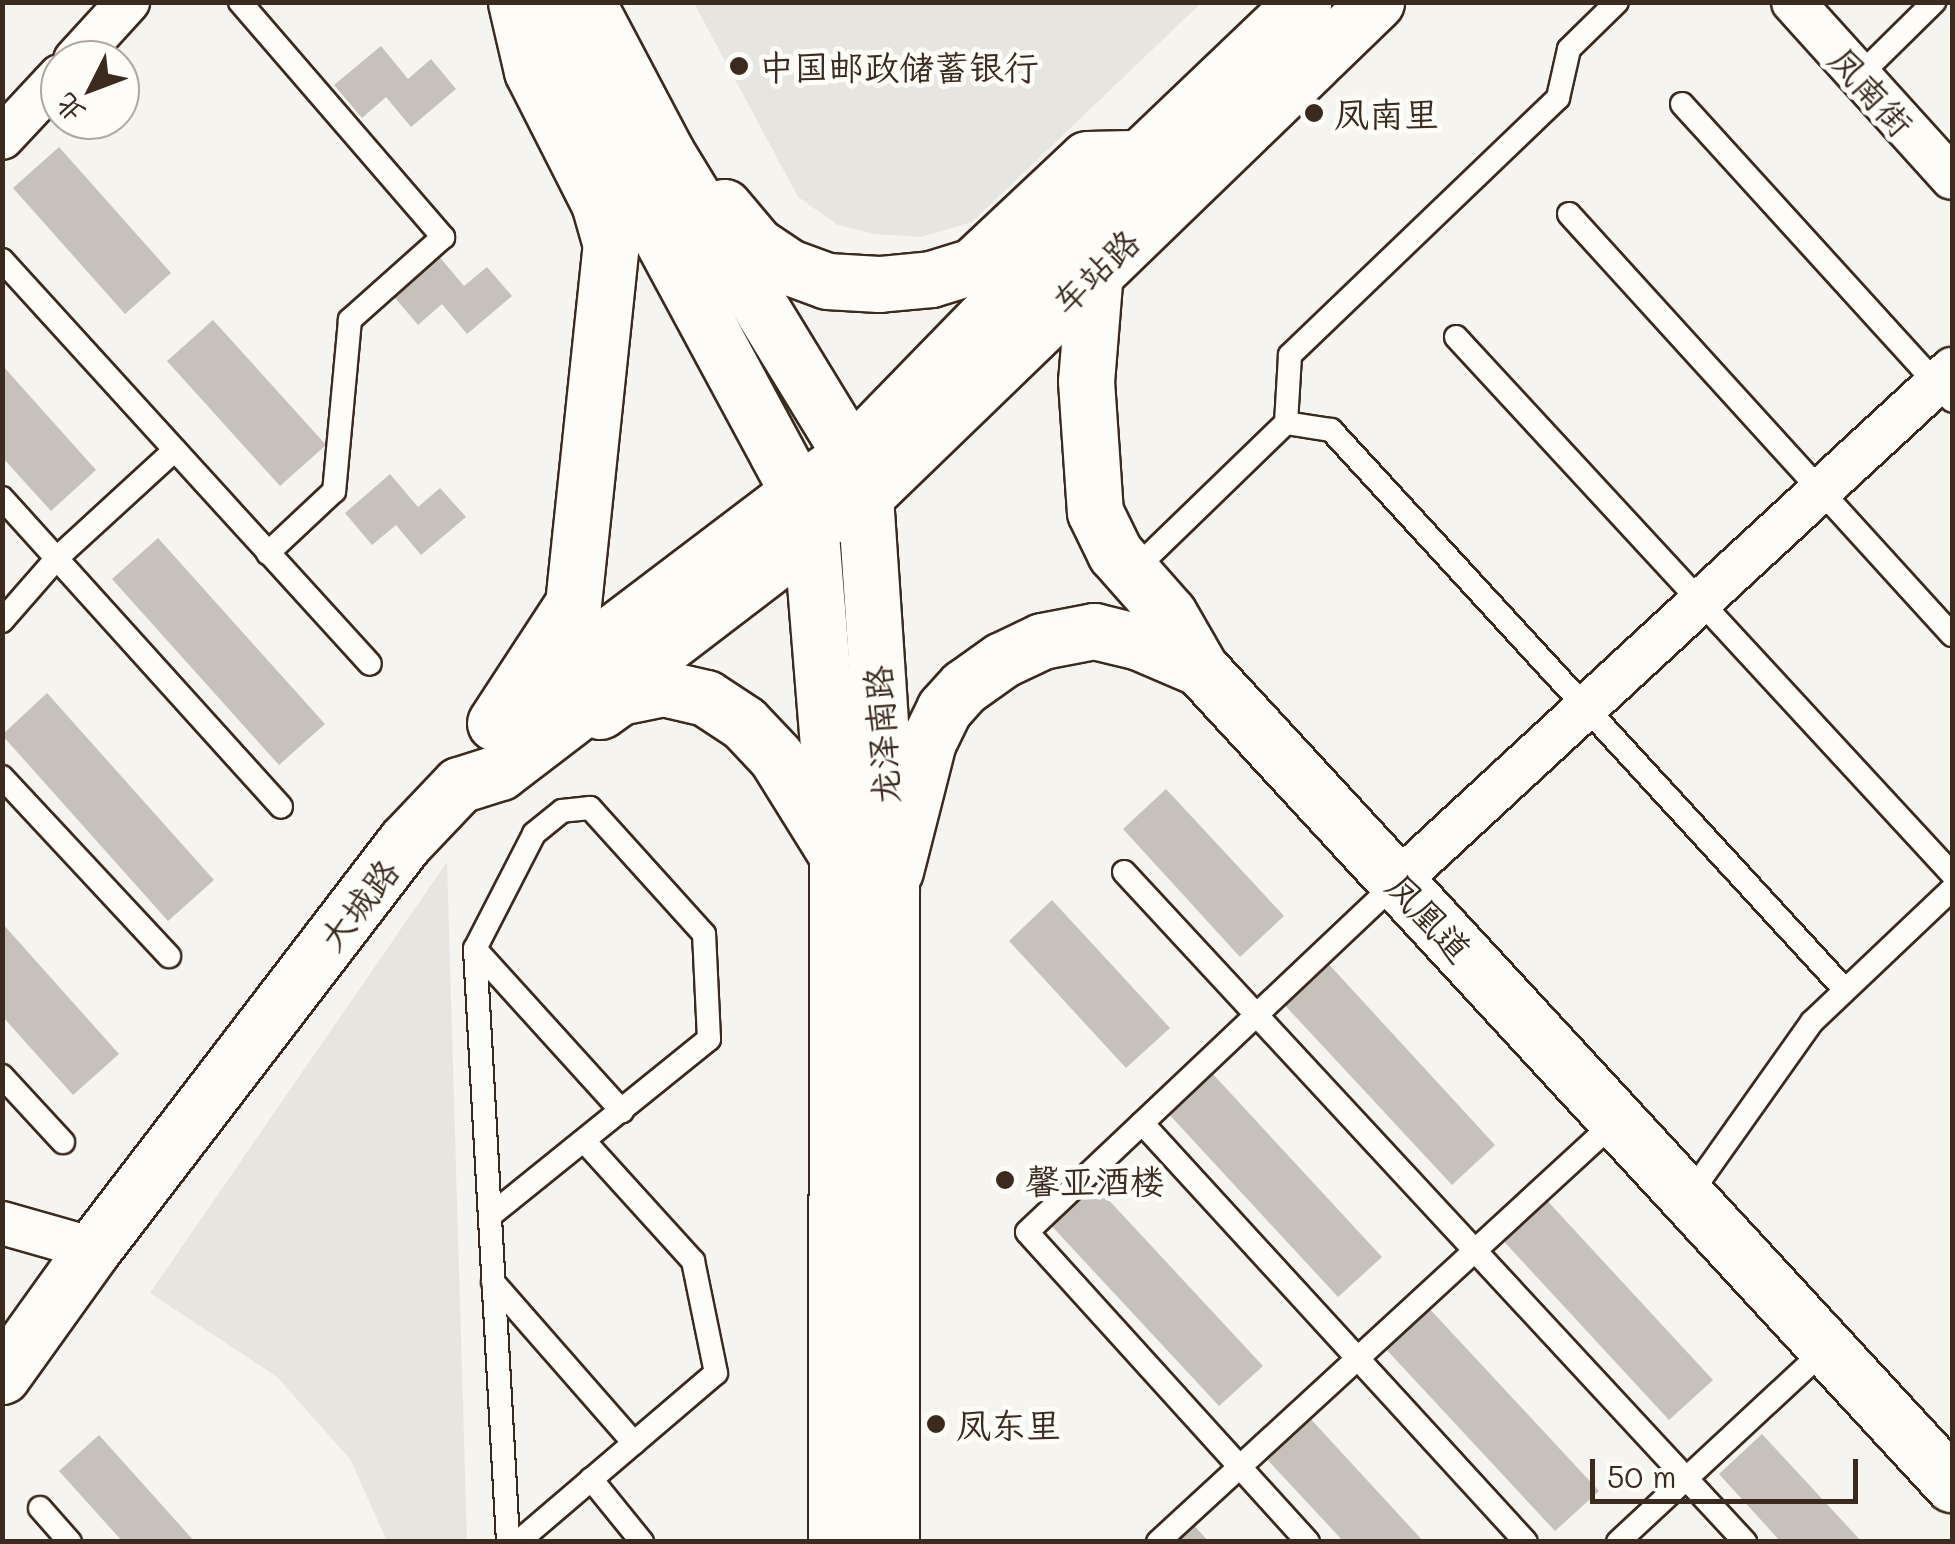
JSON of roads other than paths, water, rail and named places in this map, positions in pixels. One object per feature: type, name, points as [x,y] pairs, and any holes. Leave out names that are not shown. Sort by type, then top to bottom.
[{"type":"main road","points":[[485,760],[573,604],[611,245],[599,203],[532,71],[516,2]]},
{"type":"main road","name":"龙泽南路","points":[[534,2],[804,513],[837,855],[836,1542]]},
{"type":"main road","name":"龙泽南路","points":[[586,2],[666,152],[858,476],[891,885],[891,1542]]},
{"type":"main road","name":"车站路","points":[[858,476],[1140,158],[1303,2]]},
{"type":"main road","name":"车站路","points":[[485,760],[804,513],[858,476],[1095,270],[1376,2]]},
{"type":"main road","points":[[666,152],[709,190],[756,245],[788,267],[827,281],[879,284],[931,279],[972,266],[1087,159],[1140,158]]},
{"type":"main road","name":"凤凰道","points":[[1095,270],[1086,381],[1095,512],[1115,553],[1169,614],[1200,668],[1952,1484]]},
{"type":"main road","points":[[891,885],[928,742],[944,709],[964,687],[1002,660],[1042,641],[1094,631],[1138,642],[1200,668]]},
{"type":"main road","points":[[485,760],[535,758],[619,697],[664,688],[706,698],[744,723],[776,757],[837,855]]},
{"type":"main road","name":"大城路","points":[[2,1376],[93,1249],[405,842],[485,760]]},
{"type":"street","name":"凤南街","points":[[1793,2],[1952,178]]},
{"type":"street","points":[[91,40],[119,6]]},
{"type":"street","points":[[2,138],[40,97]]},
{"type":"street","points":[[1397,882],[1821,490],[1947,385]]},
{"type":"street","points":[[2,1223],[93,1249]]},
{"type":"lane","points":[[240,2],[444,236],[350,320],[334,491],[268,553]]},
{"type":"lane","points":[[1132,572],[1286,423],[1290,356],[1558,98],[1569,49],[1617,2]]},
{"type":"lane","points":[[1858,77],[1934,2]]},
{"type":"lane","points":[[1682,104],[1947,385]]},
{"type":"lane","points":[[1569,214],[1952,635]]},
{"type":"lane","points":[[2,260],[370,664]]},
{"type":"lane","points":[[1456,336],[1952,874]]},
{"type":"lane","points":[[1286,423],[1331,430],[1845,990]]},
{"type":"lane","points":[[2,620],[57,558],[175,450]]},
{"type":"lane","points":[[2,498],[281,808]]},
{"type":"lane","points":[[2,777],[169,956]]},
{"type":"lane","points":[[491,1214],[709,1039],[704,934],[590,808],[562,811],[534,834],[475,949],[508,1542]]},
{"type":"lane","points":[[1124,872],[1746,1542]]},
{"type":"lane","points":[[1308,1542],[1027,1232],[1397,882]]},
{"type":"lane","points":[[1688,1197],[1812,1022],[1952,889]]},
{"type":"lane","points":[[475,949],[622,1111]]},
{"type":"lane","points":[[2,1076],[63,1142]]},
{"type":"lane","points":[[1158,1542],[1617,1120]]},
{"type":"lane","points":[[1142,1123],[1526,1542]]},
{"type":"lane","points":[[518,1542],[716,1374],[693,1261],[585,1142]]},
{"type":"lane","points":[[493,1282],[634,1442]]},
{"type":"lane","points":[[1618,1542],[1827,1348]]},
{"type":"lane","points":[[591,1479],[642,1542]]},
{"type":"lane","points":[[40,1508],[70,1542]]},
{"type":"place","name":"中国邮政储蓄银行","points":[[739,66]]},
{"type":"place","name":"凤南里","points":[[1314,113]]},
{"type":"place","name":"馨亚酒楼","points":[[1005,1180]]},
{"type":"place","name":"凤东里","points":[[936,1424]]}]
